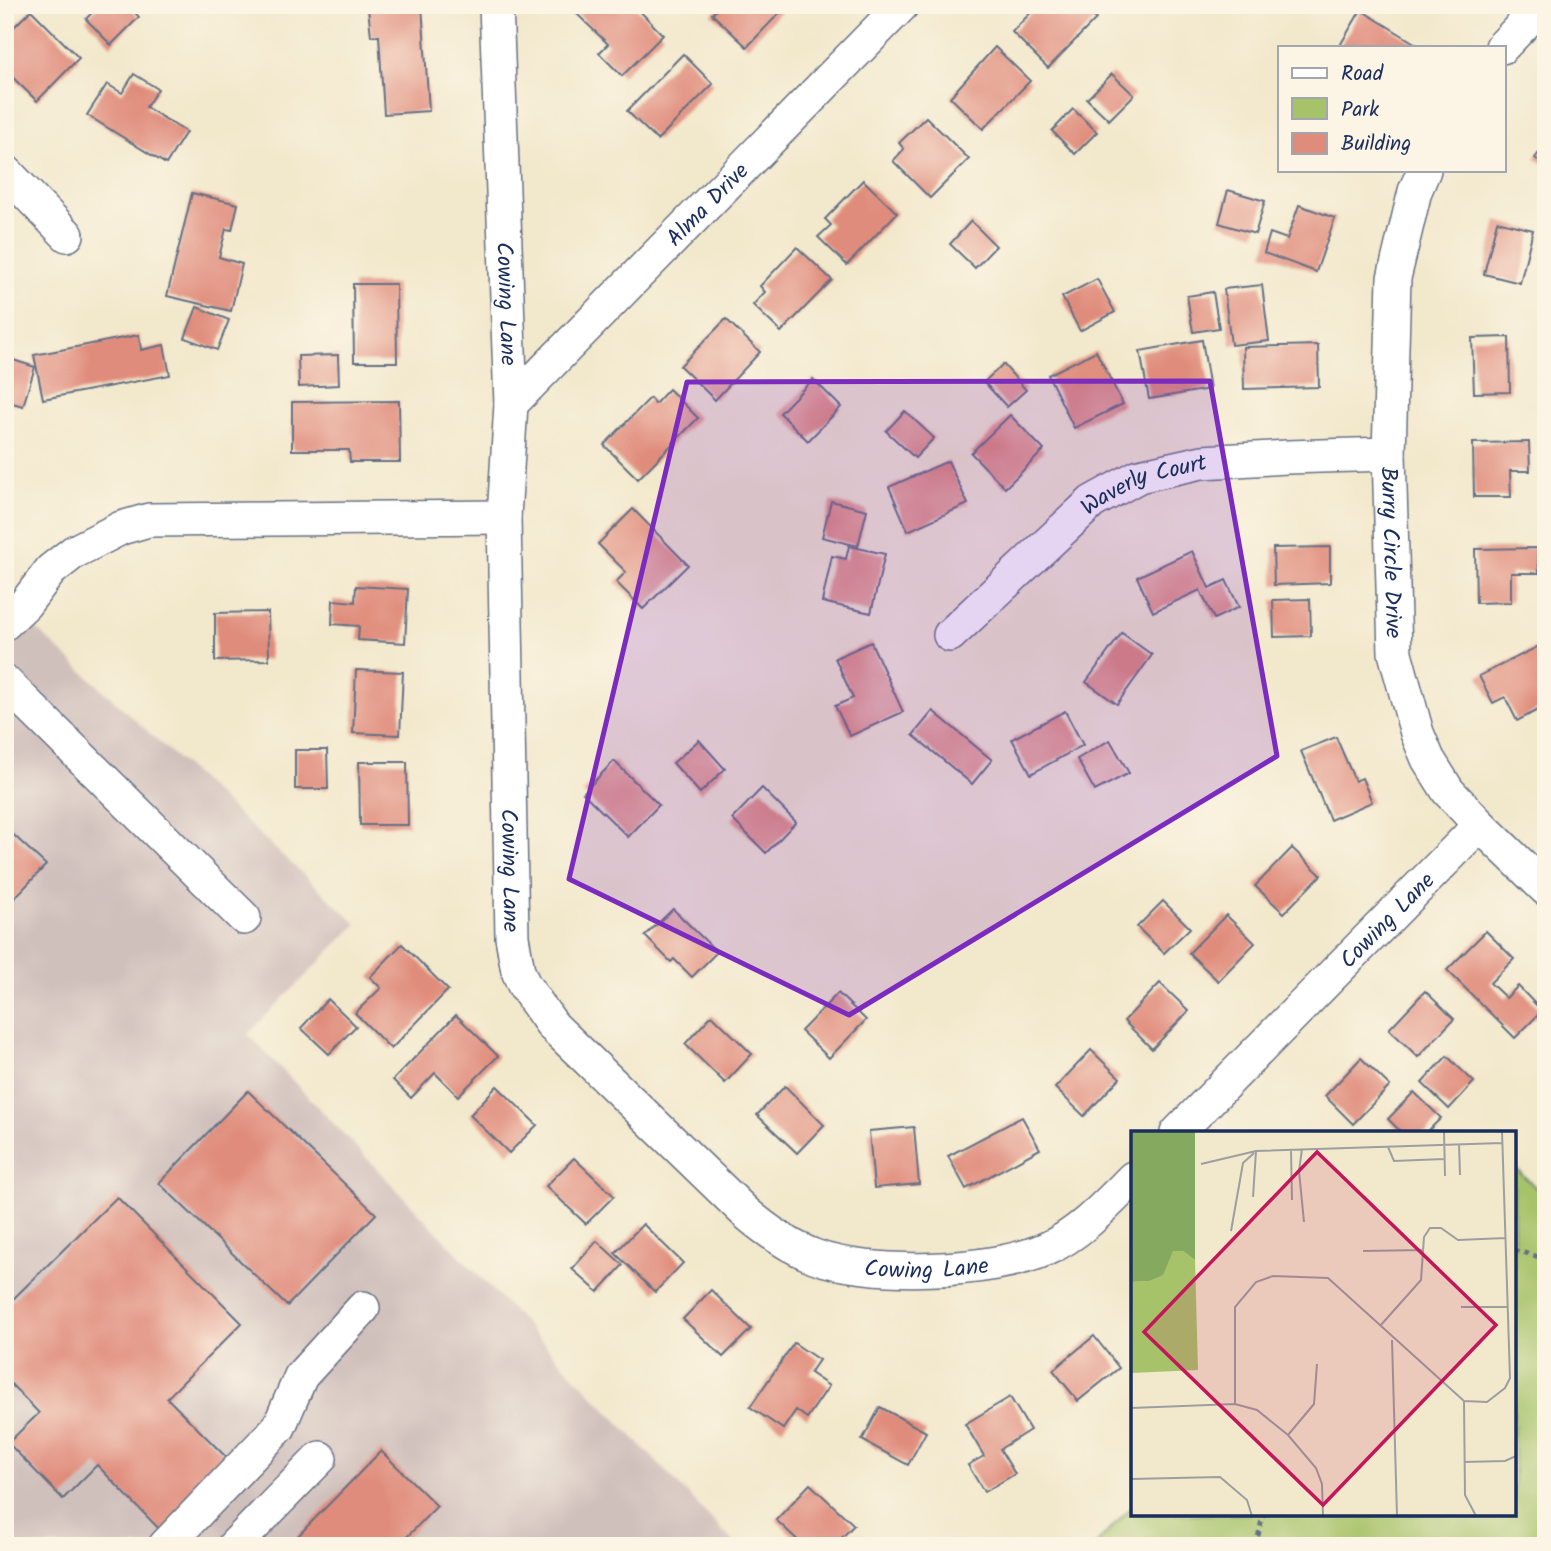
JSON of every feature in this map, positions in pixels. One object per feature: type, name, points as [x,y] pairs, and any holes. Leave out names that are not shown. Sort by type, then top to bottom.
[{"type":"street","name":"Cowing Lane","points":[[496,5],[511,404],[504,517],[512,937],[518,971],[524,985],[553,1026],[746,1213],[779,1238],[816,1257],[846,1264],[886,1268],[967,1268],[1010,1262],[1047,1249],[1079,1228],[1131,1180]]},
{"type":"street","name":"Alma Drive","points":[[511,404],[902,5]]},
{"type":"street","points":[[1503,46],[1542,5]]},
{"type":"street","points":[[5,171],[67,235]]},
{"type":"street","name":"Burry Circle Drive","points":[[1423,172],[1415,191],[1394,278],[1389,454],[1395,653],[1417,733],[1428,759],[1448,791],[1479,825],[1546,889]]},
{"type":"street","name":"Waverly Court","points":[[950,635],[1092,502],[1139,476],[1202,462],[1389,454]]},
{"type":"street","points":[[5,623],[25,604],[51,570],[74,552],[121,528],[149,520],[504,517]]},
{"type":"street","points":[[5,682],[244,918]]},
{"type":"street","name":"Cowing Lane","points":[[1179,1131],[1479,825]]},
{"type":"street","points":[[165,1546],[279,1427],[301,1376],[363,1308]]},
{"type":"street","points":[[234,1546],[320,1458]]},
{"type":"path","points":[[1516,1251],[1536,1256],[1546,1265]]},
{"type":"path","points":[[1256,1546],[1264,1516]]},
{"type":"highlighted area","points":[[1210,381],[1277,756],[849,1015],[569,879],[687,382]]},
{"type":"shaded area","points":[[5,600],[357,924],[248,1034],[737,1546],[5,1546]]},
{"type":"green space","points":[[1516,1169],[1546,1197],[1546,1546],[1094,1546],[1131,1508],[1131,1516],[1516,1516]]},
{"type":"building","points":[[99,5],[128,5],[139,17],[111,45],[86,19]]},
{"type":"building","points":[[422,5],[429,111],[384,114],[379,36],[371,36],[368,8]]},
{"type":"building","points":[[584,5],[634,5],[663,35],[622,76],[599,53],[608,44],[576,13]]},
{"type":"building","points":[[721,5],[787,5],[747,47],[712,14]]},
{"type":"building","points":[[1038,5],[1083,5],[1096,19],[1048,68],[1012,32]]},
{"type":"building","points":[[31,10],[79,58],[37,101],[5,70],[5,36]]},
{"type":"building","points":[[1361,10],[1416,44],[1414,46],[1340,46]]},
{"type":"building","points":[[995,47],[1030,81],[983,129],[950,97]]},
{"type":"building","points":[[683,54],[713,84],[657,140],[627,111]]},
{"type":"building","points":[[134,74],[158,89],[146,107],[186,132],[166,164],[87,115],[107,84],[122,93]]},
{"type":"building","points":[[1112,74],[1134,95],[1109,120],[1087,99]]},
{"type":"building","points":[[1073,109],[1097,132],[1075,154],[1052,131]]},
{"type":"building","points":[[926,117],[969,159],[930,198],[893,161],[904,149],[899,143]]},
{"type":"building","points":[[1546,144],[1546,166],[1535,158]]},
{"type":"building","points":[[863,180],[897,213],[847,265],[818,237],[831,225],[825,219]]},
{"type":"building","points":[[1228,190],[1265,201],[1255,234],[1219,223]]},
{"type":"building","points":[[192,193],[238,204],[232,230],[226,229],[219,257],[242,264],[231,311],[167,296]]},
{"type":"building","points":[[1299,205],[1335,218],[1316,272],[1264,253],[1270,233],[1287,239]]},
{"type":"building","points":[[971,221],[996,246],[975,268],[950,244]]},
{"type":"building","points":[[1497,221],[1533,230],[1520,283],[1484,274]]},
{"type":"building","points":[[797,247],[832,280],[781,332],[753,305],[765,292],[760,286]]},
{"type":"building","points":[[1097,279],[1115,312],[1080,331],[1062,297]]},
{"type":"building","points":[[353,284],[396,284],[397,362],[354,362]]},
{"type":"building","points":[[1262,285],[1269,341],[1231,345],[1224,289]]},
{"type":"building","points":[[1213,292],[1219,328],[1193,332],[1187,296]]},
{"type":"building","points":[[197,307],[229,320],[217,350],[185,338]]},
{"type":"building","points":[[726,319],[760,352],[715,400],[680,366]]},
{"type":"building","points":[[139,335],[141,350],[164,345],[170,375],[43,399],[34,355]]},
{"type":"building","points":[[1509,337],[1510,392],[1474,393],[1472,338]]},
{"type":"building","points":[[1202,340],[1210,389],[1149,399],[1140,351]]},
{"type":"building","points":[[1318,345],[1319,387],[1244,389],[1243,347]]},
{"type":"building","points":[[1096,351],[1123,404],[1074,428],[1048,375]]},
{"type":"building","points":[[338,355],[339,385],[299,387],[298,356]]},
{"type":"building","points":[[10,359],[35,367],[23,406],[5,401],[5,372]]},
{"type":"building","points":[[1003,364],[1026,390],[1007,407],[984,382]]},
{"type":"building","points":[[813,379],[841,407],[808,441],[780,413]]},
{"type":"building","points":[[669,389],[698,418],[638,479],[604,445],[650,398],[655,404]]},
{"type":"building","points":[[399,401],[400,462],[350,462],[349,450],[292,450],[292,402]]},
{"type":"building","points":[[905,411],[934,438],[915,458],[886,431]]},
{"type":"building","points":[[1010,415],[1044,450],[1005,488],[971,453]]},
{"type":"building","points":[[1529,442],[1530,471],[1510,471],[1511,497],[1474,497],[1473,443]]},
{"type":"building","points":[[948,461],[968,504],[908,531],[889,487]]},
{"type":"building","points":[[831,501],[867,510],[858,546],[822,537]]},
{"type":"building","points":[[633,509],[688,565],[643,609],[616,582],[626,572],[598,544]]},
{"type":"building","points":[[849,546],[885,554],[871,613],[822,602],[832,556],[846,559]]},
{"type":"building","points":[[1330,547],[1330,583],[1274,585],[1273,548]]},
{"type":"building","points":[[1538,548],[1539,573],[1511,573],[1511,602],[1476,603],[1475,549]]},
{"type":"building","points":[[1192,551],[1209,588],[1226,580],[1239,607],[1214,619],[1200,590],[1153,612],[1137,577]]},
{"type":"building","points":[[356,586],[408,589],[405,643],[358,640],[359,626],[332,624],[333,600],[355,602]]},
{"type":"building","points":[[1310,599],[1311,636],[1274,637],[1273,600]]},
{"type":"building","points":[[268,612],[269,660],[215,661],[215,613]]},
{"type":"building","points":[[1122,633],[1152,655],[1117,704],[1086,682]]},
{"type":"building","points":[[871,642],[903,712],[850,736],[835,706],[853,698],[835,658]]},
{"type":"building","points":[[1543,644],[1546,649],[1546,706],[1517,721],[1505,697],[1493,703],[1479,676]]},
{"type":"building","points":[[356,670],[403,672],[400,735],[353,733]]},
{"type":"building","points":[[933,711],[992,760],[972,784],[913,735]]},
{"type":"building","points":[[1065,711],[1083,745],[1031,774],[1012,739]]},
{"type":"building","points":[[1336,737],[1355,781],[1362,778],[1372,802],[1330,820],[1301,751]]},
{"type":"building","points":[[699,740],[725,769],[700,793],[673,763]]},
{"type":"building","points":[[1110,740],[1129,773],[1095,791],[1077,759]]},
{"type":"building","points":[[295,750],[327,750],[328,789],[295,789]]},
{"type":"building","points":[[614,761],[659,805],[628,837],[583,793]]},
{"type":"building","points":[[359,762],[407,762],[408,825],[360,825]]},
{"type":"building","points":[[762,788],[796,822],[766,853],[732,819]]},
{"type":"building","points":[[5,827],[46,865],[5,908]]},
{"type":"building","points":[[1292,848],[1321,875],[1284,913],[1255,886]]},
{"type":"building","points":[[1163,901],[1190,928],[1164,953],[1137,927]]},
{"type":"building","points":[[673,909],[717,952],[692,977],[674,959],[671,962],[645,936]]},
{"type":"building","points":[[1226,915],[1255,943],[1218,981],[1189,953]]},
{"type":"building","points":[[1486,931],[1514,959],[1490,983],[1506,998],[1518,986],[1542,1011],[1515,1038],[1447,970]]},
{"type":"building","points":[[402,944],[448,990],[391,1049],[355,1013],[381,988],[370,977]]},
{"type":"building","points":[[1160,983],[1189,1011],[1152,1049],[1124,1021]]},
{"type":"building","points":[[1425,991],[1454,1019],[1418,1057],[1389,1029]]},
{"type":"building","points":[[838,993],[866,1020],[829,1058],[801,1031]]},
{"type":"building","points":[[328,999],[356,1026],[329,1054],[301,1028]]},
{"type":"building","points":[[456,1015],[498,1056],[458,1096],[435,1073],[411,1098],[393,1080]]},
{"type":"building","points":[[712,1015],[752,1054],[725,1083],[685,1044]]},
{"type":"building","points":[[1091,1050],[1120,1078],[1084,1116],[1055,1088]]},
{"type":"building","points":[[1447,1056],[1474,1082],[1449,1109],[1422,1083]]},
{"type":"building","points":[[1361,1058],[1390,1086],[1353,1124],[1325,1096]]},
{"type":"building","points":[[497,1086],[537,1125],[509,1153],[470,1115]]},
{"type":"building","points":[[785,1086],[824,1125],[797,1153],[757,1115]]},
{"type":"building","points":[[248,1091],[376,1214],[287,1306],[159,1183]]},
{"type":"building","points":[[1414,1092],[1441,1118],[1428,1131],[1400,1131],[1388,1119]]},
{"type":"building","points":[[1022,1117],[1040,1149],[966,1189],[948,1156]]},
{"type":"building","points":[[914,1127],[919,1184],[874,1188],[869,1131]]},
{"type":"building","points":[[574,1158],[614,1196],[586,1224],[546,1186]]},
{"type":"building","points":[[117,1197],[242,1323],[167,1398],[235,1466],[165,1535],[97,1465],[63,1499],[8,1443],[39,1413],[5,1378],[5,1307]]},
{"type":"building","points":[[643,1224],[683,1263],[655,1292],[615,1253]]},
{"type":"building","points":[[597,1241],[623,1265],[598,1292],[572,1269]]},
{"type":"building","points":[[711,1290],[751,1329],[723,1357],[683,1319]]},
{"type":"building","points":[[1094,1336],[1119,1368],[1078,1401],[1053,1370]]},
{"type":"building","points":[[794,1343],[819,1360],[810,1373],[829,1386],[807,1418],[796,1410],[783,1429],[750,1407]]},
{"type":"building","points":[[1010,1397],[1030,1430],[1000,1449],[1015,1474],[984,1492],[968,1465],[984,1456],[965,1424]]},
{"type":"building","points":[[880,1407],[926,1432],[908,1465],[862,1440]]},
{"type":"building","points":[[381,1451],[437,1506],[398,1546],[288,1546]]},
{"type":"building","points":[[810,1484],[854,1525],[834,1546],[804,1546],[776,1520]]}]
